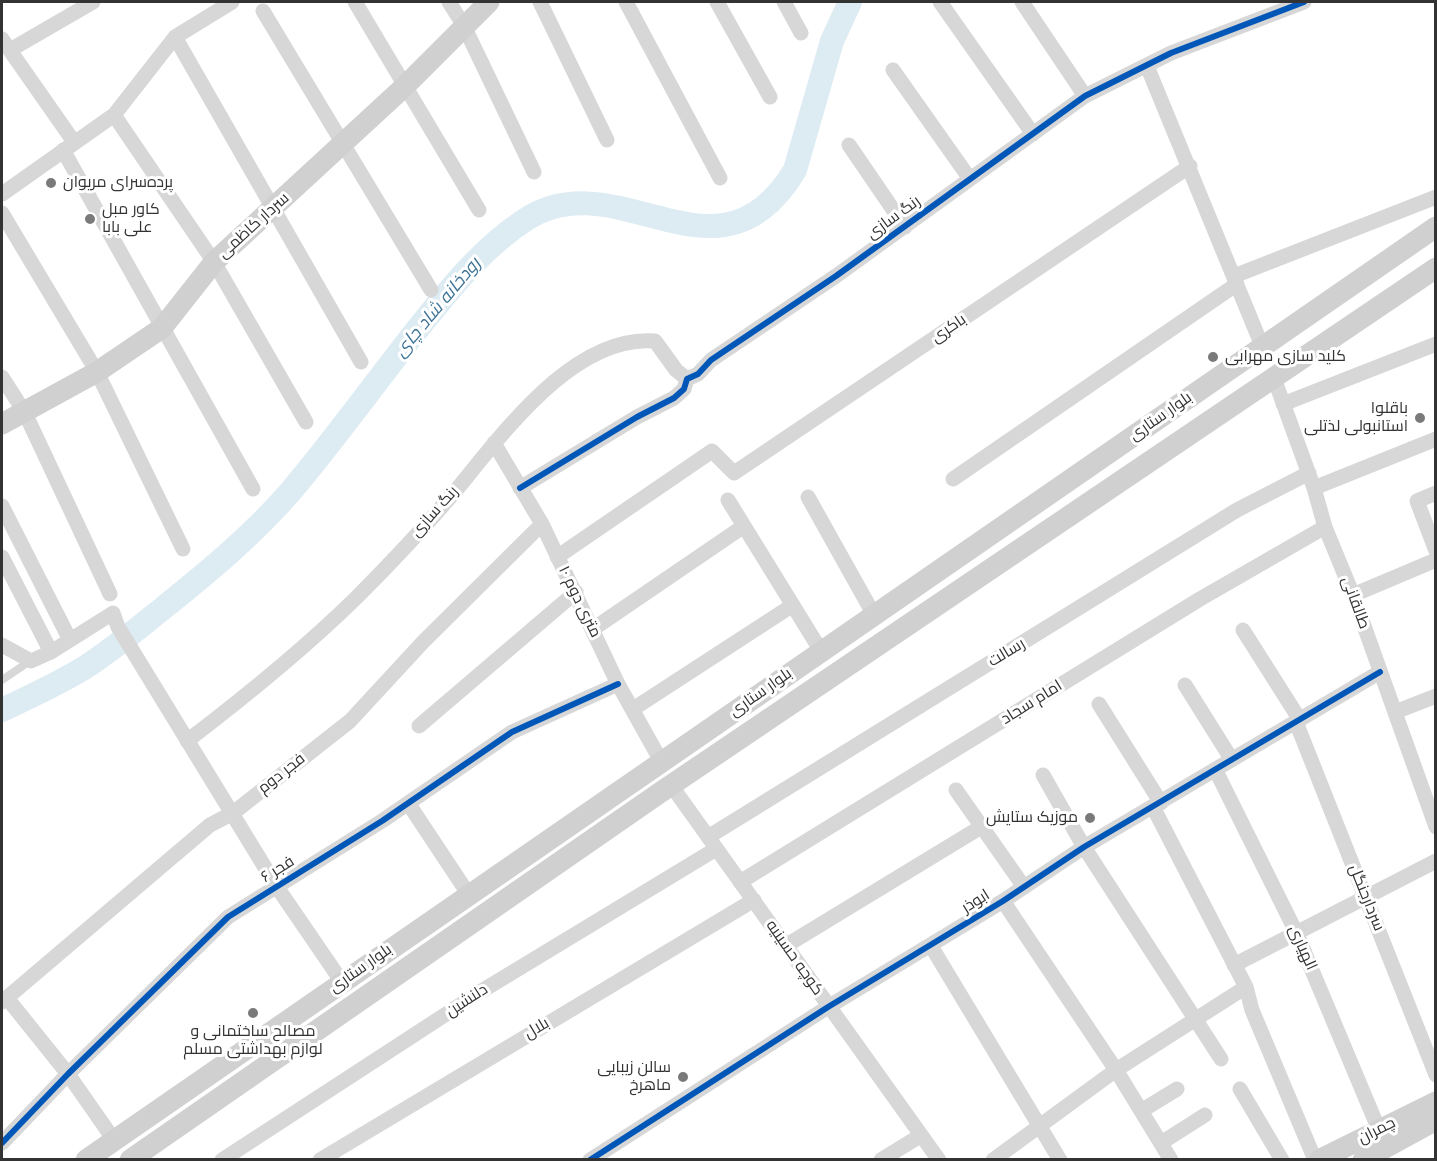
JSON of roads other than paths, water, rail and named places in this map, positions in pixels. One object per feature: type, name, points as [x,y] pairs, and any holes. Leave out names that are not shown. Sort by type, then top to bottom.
[{"type":"main road","name":"سردار کاظمی","points":[[2,424],[98,372],[162,328],[214,262],[404,87],[489,2]]},
{"type":"main road","name":"بلوار ستاری","points":[[86,1160],[119,1144],[342,982],[1436,227]]},
{"type":"main road","name":"بلوار ستاری","points":[[139,1156],[665,790],[1436,268]]},
{"type":"main road","points":[[1280,345],[1288,350],[1289,361],[1277,376],[1257,377],[1251,371],[1261,347],[1280,345]]},
{"type":"main road","points":[[668,757],[689,758],[692,768],[690,773]]},
{"type":"main road","points":[[643,773],[645,789],[665,790]]},
{"type":"main road","name":"چمران","points":[[1317,1160],[1436,1102]]},
{"type":"main road","name":"چمران","points":[[1372,1157],[1436,1120]]},
{"type":"main road","points":[[119,1144],[141,1136],[139,1156]]},
{"type":"street","points":[[93,2],[6,45],[68,146],[162,328],[253,489]]},
{"type":"street","points":[[2,194],[114,115],[175,37],[230,2]]},
{"type":"street","points":[[355,2],[479,210]]},
{"type":"street","points":[[448,2],[464,26],[534,172]]},
{"type":"street","points":[[540,2],[608,140]]},
{"type":"street","points":[[626,2],[720,178]]},
{"type":"street","points":[[717,2],[771,97]]},
{"type":"street","points":[[784,2],[801,33]]},
{"type":"street","points":[[940,2],[1033,134]]},
{"type":"street","points":[[1022,2],[1085,96]]},
{"type":"street","name":"رنگ سازی","points":[[520,488],[637,417],[674,398],[684,389],[687,379],[905,227],[1085,96],[1171,53],[1304,2]]},
{"type":"street","points":[[263,11],[431,290]]},
{"type":"street","points":[[175,37],[361,362]]},
{"type":"street","points":[[1148,66],[1261,347]]},
{"type":"street","points":[[893,70],[970,179]]},
{"type":"street","points":[[114,115],[214,262],[306,422]]},
{"type":"street","points":[[849,145],[905,227]]},
{"type":"street","name":"باکری","points":[[557,558],[712,451],[734,473],[1190,166]]},
{"type":"street","points":[[952,479],[1235,280],[1436,197]]},
{"type":"street","points":[[2,213],[98,372],[183,549]]},
{"type":"street","name":"رنگ سازی","points":[[187,741],[271,677],[357,597],[451,496],[495,444],[543,393],[569,371],[601,351],[644,340],[655,341],[676,370],[687,379]]},
{"type":"street","points":[[1283,404],[1436,344]]},
{"type":"street","points":[[2,376],[25,413],[110,594]]},
{"type":"street","name":"طالقانی","points":[[1277,376],[1283,404],[1309,473],[1325,527],[1353,595],[1395,712],[1428,782],[1436,827]]},
{"type":"street","points":[[1314,488],[1436,439]]},
{"type":"street","name":"۱۰ متری دوم","points":[[495,444],[542,524],[618,684],[668,757]]},
{"type":"street","name":"رسالت","points":[[712,843],[1237,510],[1309,473]]},
{"type":"street","points":[[1436,493],[1417,501],[1436,551]]},
{"type":"street","points":[[808,497],[874,615]]},
{"type":"street","points":[[728,500],[821,651]]},
{"type":"street","points":[[2,506],[70,640]]},
{"type":"street","name":"فجر دوم","points":[[4,1000],[210,825],[233,813],[350,721],[423,642],[542,524]]},
{"type":"street","points":[[593,629],[744,526]]},
{"type":"street","name":"امام سجاد","points":[[740,882],[1200,599],[1325,527]]},
{"type":"street","points":[[2,557],[51,652]]},
{"type":"street","points":[[1353,595],[1436,560]]},
{"type":"street","points":[[419,726],[576,592]]},
{"type":"street","points":[[633,709],[793,605]]},
{"type":"street","points":[[2,645],[31,661],[51,652],[113,613],[118,627],[187,741],[278,886],[342,982]]},
{"type":"street","name":"سردارجنگل","points":[[1243,630],[1298,721],[1436,1076]]},
{"type":"street","name":"ابوذر","points":[[590,1160],[828,1007],[1003,901],[1084,847],[1380,672]]},
{"type":"street","name":"فجر ۶","points":[[2,1143],[68,1074],[228,917],[408,803],[512,732],[618,684]]},
{"type":"street","points":[[1185,685],[1232,760]]},
{"type":"street","points":[[1395,712],[1436,696]]},
{"type":"street","points":[[1099,705],[1157,805],[1246,987],[1252,1010],[1317,1160]]},
{"type":"street","name":"الهیاری","points":[[1216,771],[1296,932],[1379,1130]]},
{"type":"street","points":[[1043,775],[1084,847],[1221,1059]]},
{"type":"street","name":"کوچه حسینیه","points":[[665,790],[712,843],[939,1160]]},
{"type":"street","points":[[956,790],[1024,887]]},
{"type":"street","points":[[408,803],[469,895]]},
{"type":"street","points":[[787,945],[981,827]]},
{"type":"street","name":"دلنشین","points":[[222,1160],[712,843]]},
{"type":"street","points":[[1234,965],[1436,861]]},
{"type":"street","name":"بلال","points":[[320,1160],[754,900]]},
{"type":"street","points":[[1003,901],[1116,1070],[1171,1160]]},
{"type":"street","points":[[931,946],[1060,1160]]},
{"type":"street","points":[[993,1160],[1116,1070],[1246,987]]},
{"type":"street","points":[[4,1000],[68,1074],[119,1144]]},
{"type":"street","points":[[1141,1111],[1177,1089]]},
{"type":"street","points":[[1240,1089],[1282,1160]]},
{"type":"street","points":[[1161,1143],[1205,1115]]},
{"type":"street","points":[[881,1160],[920,1136]]},
{"type":"lane","points":[[2,680],[31,661]]},
{"type":"waterway","name":"رودخانه شاد چای","points":[[2,710],[84,668],[133,632],[229,553],[291,491],[435,307],[483,254],[525,220],[560,205],[596,204],[701,226],[734,223],[765,206],[795,170],[832,41],[850,2]]},
{"type":"place","name":"پرده‌سرای مریوان","points":[[51,183]]},
{"type":"place","name":"کاور مبل علی بابا","points":[[90,219]]},
{"type":"place","name":"کلید سازی مهرابی","points":[[1213,357]]},
{"type":"place","name":"باقلوا استانبولی لذتلی","points":[[1420,418]]},
{"type":"place","name":"موزیک ستایش","points":[[1090,818]]},
{"type":"place","name":"مصالح ساختمانی و لوازم بهداشتی مسلم","points":[[253,1013]]},
{"type":"place","name":"سالن زیبایی ماهرخ","points":[[683,1077]]}]
